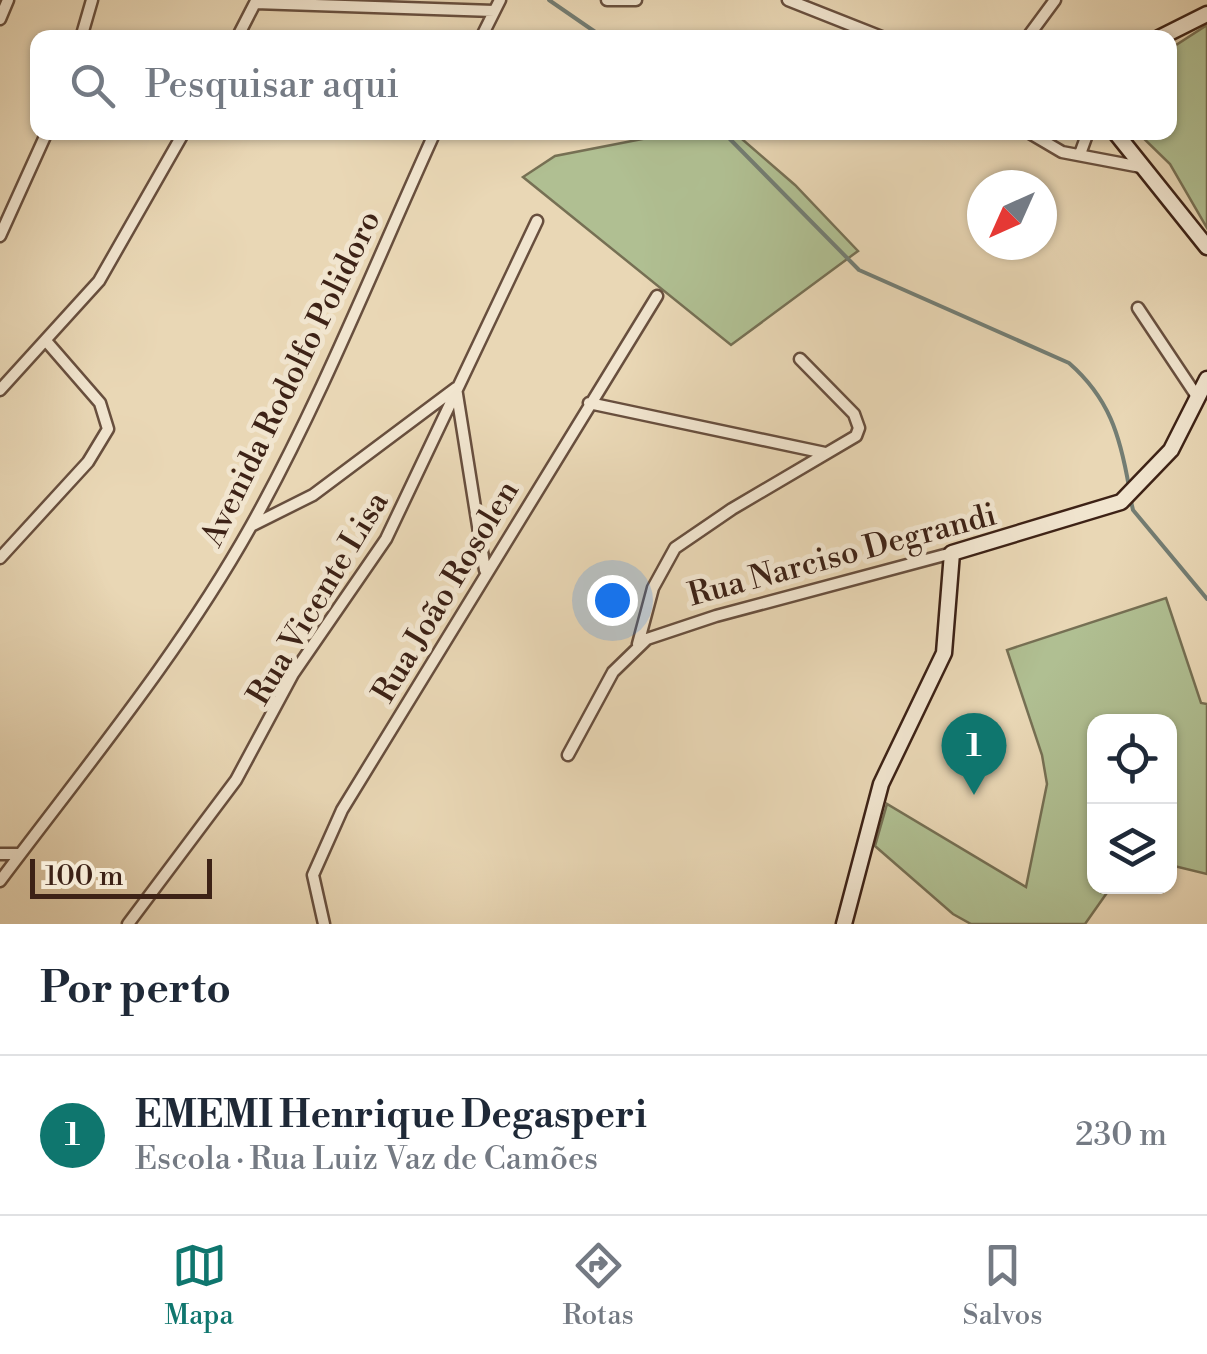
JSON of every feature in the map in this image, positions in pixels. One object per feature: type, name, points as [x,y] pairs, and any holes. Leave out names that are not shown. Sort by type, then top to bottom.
[{"type":"main road","points":[[1175,30],[1207,14]]},
{"type":"main road","points":[[1121,140],[1207,247]]},
{"type":"main road","points":[[1198,398],[1207,379]]},
{"type":"main road","name":"Rua Narciso Degrandi","points":[[952,552],[1128,497],[1171,450],[1198,398]]},
{"type":"main road","points":[[844,924],[881,784],[944,653],[952,552]]},
{"type":"street","points":[[0,18],[8,0]]},
{"type":"street","points":[[83,30],[92,0]]},
{"type":"street","points":[[484,30],[500,0]]},
{"type":"street","points":[[608,0],[636,0]]},
{"type":"street","points":[[788,0],[864,30]]},
{"type":"street","points":[[1034,30],[1056,0]]},
{"type":"street","points":[[241,30],[255,2],[494,11]]},
{"type":"street","points":[[0,236],[43,140]]},
{"type":"street","points":[[0,390],[108,268],[180,140]]},
{"type":"street","name":"Avenida Rodolfo Polidoro","points":[[0,881],[169,658],[250,526],[329,368],[432,140]]},
{"type":"street","points":[[1042,140],[1062,152],[1142,167]]},
{"type":"street","points":[[1080,154],[1085,140]]},
{"type":"street","name":"Rua Vicente Lisa","points":[[128,924],[236,780],[293,674],[386,539],[536,221]]},
{"type":"street","name":"Rua João Rosolen","points":[[324,924],[314,890],[316,860],[485,572],[657,296]]},
{"type":"street","points":[[1138,308],[1198,398]]},
{"type":"street","points":[[0,558],[88,462],[108,429],[100,403],[46,342]]},
{"type":"street","points":[[568,755],[613,672],[638,644],[654,588],[675,548],[849,442],[859,422],[800,359]]},
{"type":"street","points":[[250,526],[322,488],[456,388],[485,572]]},
{"type":"street","points":[[589,403],[826,454]]},
{"type":"street","name":"Rua Narciso Degrandi","points":[[638,644],[716,616],[952,552]]},
{"type":"street","points":[[0,854],[20,854]]},
{"type":"green space","points":[[1207,25],[1207,228],[1170,164],[1145,140],[1177,140],[1177,44]]},
{"type":"green space","points":[[637,140],[743,140],[795,185],[858,251],[731,345],[523,177],[555,156]]},
{"type":"green space","points":[[1166,598],[1201,703],[1207,704],[1207,874],[1177,867],[1177,714],[1087,714],[1087,894],[1106,894],[1085,924],[971,924],[953,914],[875,846],[887,804],[1026,887],[1047,784],[1042,755],[1007,650]]},
{"type":"waterway","points":[[549,0],[592,30]]},
{"type":"waterway","points":[[731,140],[859,270],[1069,363],[1094,390],[1111,419],[1129,487]]},
{"type":"waterway","points":[[1130,497],[1133,510],[1207,599]]},
{"type":"place","name":"EMEMI Henrique Degasperi","points":[[974,795]]}]
